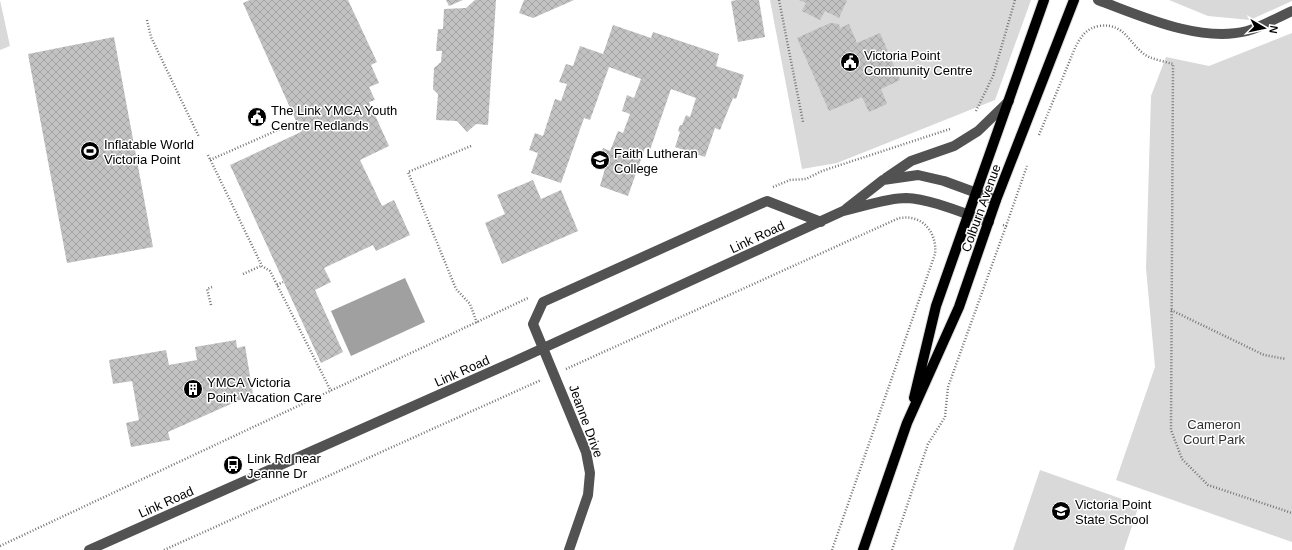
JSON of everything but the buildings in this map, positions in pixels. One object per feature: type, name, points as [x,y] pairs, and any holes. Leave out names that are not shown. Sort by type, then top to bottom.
[{"type":"main road","name":"Colburn Avenue","points":[[863,550],[907,423],[936,306],[1044,0]]},
{"type":"main road","name":"Colburn Avenue","points":[[907,423],[960,306],[996,200],[1074,0]]},
{"type":"street","points":[[1098,0],[1163,23],[1212,34],[1247,31],[1292,11]]},
{"type":"street","name":"Link Road","points":[[90,550],[543,349],[821,222],[843,211],[883,180],[911,161],[954,146],[978,131],[1009,101]]},
{"type":"street","name":"Link Road","points":[[883,180],[918,175],[944,181],[996,200]]},
{"type":"street","name":"Link Road","points":[[843,211],[894,199],[906,198],[926,202],[989,222]]},
{"type":"street","name":"Jeanne Drive","points":[[569,550],[588,495],[590,473],[586,452],[533,324],[543,302],[767,200],[821,222]]},
{"type":"path","points":[[779,0],[803,122]]},
{"type":"path","points":[[147,20],[151,37],[199,137]]},
{"type":"path","points":[[1036,141],[1081,35],[1094,26],[1107,25],[1118,28],[1148,57],[1173,64],[1171,430],[1182,459],[1208,485],[1292,513]]},
{"type":"path","points":[[146,40],[151,37]]},
{"type":"path","points":[[210,160],[296,122]]},
{"type":"path","points":[[471,146],[408,172],[456,289],[470,304],[477,323]]},
{"type":"path","points":[[208,155],[262,266],[270,271],[331,391]]},
{"type":"path","points":[[892,550],[928,444],[945,417],[948,387],[1029,161]]},
{"type":"path","points":[[164,550],[899,218],[912,218],[921,222],[935,236],[935,254],[832,550]]},
{"type":"path","points":[[989,222],[1006,226]]},
{"type":"path","points":[[243,274],[262,266]]},
{"type":"path","points":[[277,284],[283,282]]},
{"type":"path","points":[[211,305],[207,289],[212,287]]},
{"type":"path","points":[[1171,310],[1264,355],[1286,359]]},
{"type":"green space","points":[[0,0],[10,46],[0,50]]},
{"type":"green space","points":[[770,0],[1031,0],[995,100],[837,163],[802,169]]},
{"type":"green space","points":[[1169,0],[1292,1],[1250,20],[1208,16]]},
{"type":"green space","name":"Cameron Court Park","points":[[1292,33],[1292,542],[1116,480],[1155,367],[1146,268],[1151,96],[1166,57],[1209,66]]},
{"type":"green space","points":[[1040,470],[1139,505],[1124,550],[1013,550]]},
{"type":"shaded area","points":[[405,278],[425,322],[351,356],[331,311]]},
{"type":"place","name":"Victoria Point Community Centre","points":[[850,62]]},
{"type":"place","name":"The Link YMCA Youth Centre Redlands","points":[[257,117]]},
{"type":"place","name":"Inflatable World Victoria Point","points":[[90,151]]},
{"type":"place","name":"Faith Lutheran College","points":[[600,160]]},
{"type":"place","name":"YMCA Victoria Point Vacation Care","points":[[193,389]]},
{"type":"place","name":"Link Rd near Jeanne Dr","points":[[233,465]]},
{"type":"place","name":"Victoria Point State School","points":[[1061,511]]}]
